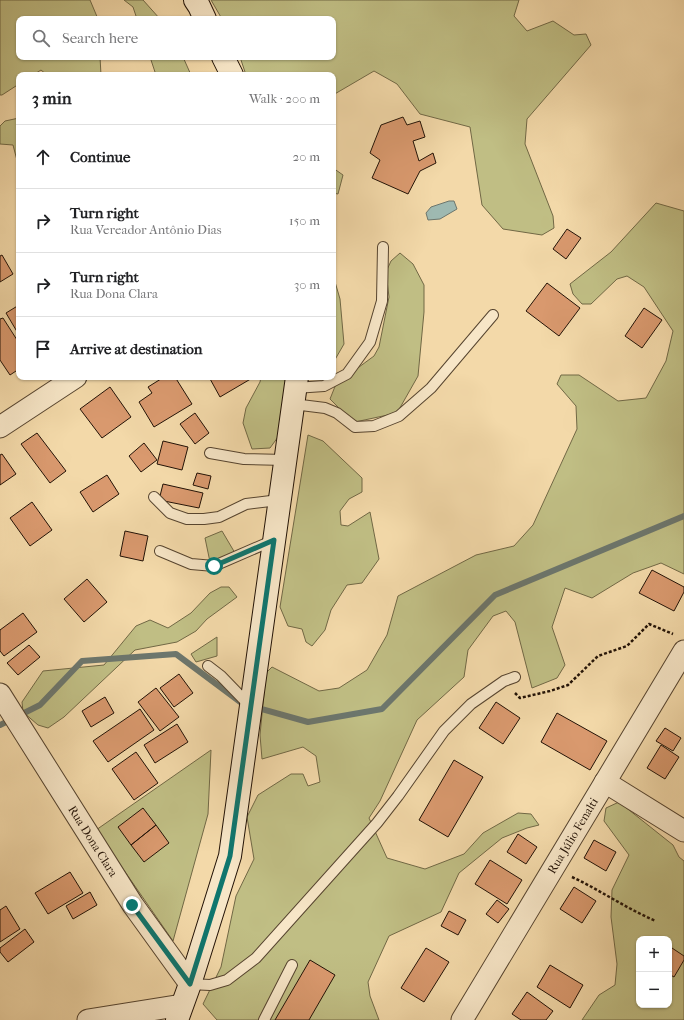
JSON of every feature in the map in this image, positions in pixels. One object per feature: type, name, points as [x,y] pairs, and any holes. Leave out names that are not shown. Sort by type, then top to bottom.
[{"type":"street","points":[[194,0],[204,16]]},
{"type":"street","points":[[224,60],[230,72]]},
{"type":"street","points":[[0,427],[71,380]]},
{"type":"street","points":[[88,1020],[179,1013],[190,984],[230,856],[295,390]]},
{"type":"street","name":"Rua Júlio Fenalti","points":[[462,1020],[605,782],[681,644]]},
{"type":"street","name":"Rua Dona Clara","points":[[0,694],[132,905],[190,984]]},
{"type":"street","points":[[605,782],[684,831]]},
{"type":"lane","points":[[336,380],[347,374],[370,342],[382,301],[384,247]]},
{"type":"lane","points":[[295,390],[325,408],[337,413],[356,427],[374,426],[399,416],[431,388],[493,315]]},
{"type":"lane","points":[[295,390],[324,386],[336,380]]},
{"type":"lane","points":[[210,453],[244,459],[285,460]]},
{"type":"lane","points":[[154,497],[170,513],[187,519],[218,517],[246,504],[279,500]]},
{"type":"lane","points":[[160,551],[191,564],[214,566],[274,540]]},
{"type":"lane","points":[[208,666],[221,676],[250,706]]},
{"type":"lane","points":[[190,984],[210,984],[227,980],[256,958],[377,823],[444,731],[471,704],[504,682],[515,677]]},
{"type":"lane","points":[[264,1020],[292,965]]},
{"type":"path","points":[[504,682],[520,698],[568,685],[598,656],[627,646],[649,624],[681,644]]},
{"type":"path","points":[[554,867],[592,886],[642,915],[656,921]]},
{"type":"shaded area","points":[[0,0],[90,0],[97,16],[16,16],[16,60],[100,60],[101,72],[43,72],[41,70],[38,72],[16,72],[16,86],[0,95]]},
{"type":"shaded area","points":[[124,0],[143,0],[157,16],[136,16],[133,7]]},
{"type":"shaded area","points":[[211,0],[519,0],[514,16],[527,31],[553,21],[574,35],[586,34],[591,45],[527,119],[525,144],[553,216],[554,228],[542,235],[503,229],[482,205],[470,127],[420,114],[397,84],[374,71],[336,93],[336,72],[245,72],[241,60],[336,60],[336,16],[220,16]]},
{"type":"shaded area","points":[[151,60],[184,60],[190,72],[155,72]]},
{"type":"shaded area","points":[[16,119],[16,156],[13,145],[0,144],[0,126],[5,121]]},
{"type":"shaded area","points":[[336,170],[343,175],[338,194],[336,194]]},
{"type":"shaded area","points":[[656,203],[684,211],[684,574],[661,563],[633,573],[592,598],[565,588],[552,627],[565,665],[557,678],[532,688],[515,622],[506,611],[493,616],[468,650],[464,677],[417,720],[380,801],[369,818],[387,858],[425,869],[464,854],[483,833],[518,813],[531,814],[539,825],[502,838],[459,873],[441,912],[389,936],[368,982],[370,996],[379,1020],[217,1020],[203,1004],[221,967],[236,896],[254,859],[247,817],[258,795],[291,774],[303,774],[308,786],[320,782],[316,756],[303,747],[262,759],[260,735],[266,673],[272,667],[319,691],[339,688],[367,670],[387,635],[398,596],[476,555],[514,546],[533,525],[577,429],[576,406],[557,384],[561,375],[579,375],[618,401],[646,398],[666,361],[673,331],[644,287],[627,276],[617,279],[591,304],[582,304],[573,294],[570,284],[611,252]]},
{"type":"shaded area","points":[[400,253],[413,264],[424,285],[424,312],[418,376],[397,413],[355,422],[330,399],[336,384],[374,356],[379,347],[389,297],[386,272],[391,261]]},
{"type":"shaded area","points":[[336,285],[340,299],[344,344],[336,358]]},
{"type":"shaded area","points":[[260,380],[287,380],[278,437],[270,448],[252,449],[243,423],[246,408]]},
{"type":"shaded area","points":[[308,435],[323,441],[362,478],[362,492],[349,499],[340,511],[341,525],[348,526],[370,512],[379,559],[362,583],[347,585],[331,610],[325,630],[312,646],[306,642],[302,629],[288,626],[280,607]]},
{"type":"shaded area","points":[[222,531],[235,553],[210,562],[205,538]]},
{"type":"shaded area","points":[[221,587],[229,587],[237,597],[207,619],[196,631],[177,642],[135,650],[64,717],[48,728],[38,725],[23,712],[22,702],[43,671],[104,665],[136,626],[150,620],[168,628],[191,613],[210,593]]},
{"type":"shaded area","points":[[217,637],[217,656],[196,662],[191,654]]},
{"type":"shaded area","points":[[211,750],[208,814],[173,941],[96,830]]},
{"type":"shaded area","points":[[619,802],[673,845],[679,857],[684,861],[684,1020],[582,1020],[599,995],[615,985],[617,964],[611,917],[612,890],[629,855],[604,821],[606,808]]},
{"type":"water","points":[[449,201],[454,201],[457,209],[440,219],[428,220],[426,213],[431,207]]},
{"type":"building","points":[[403,117],[407,125],[420,121],[425,137],[413,141],[419,161],[433,153],[436,163],[420,171],[408,194],[372,178],[380,160],[370,153],[381,125]]},
{"type":"building","points":[[567,229],[581,238],[566,259],[553,249]]},
{"type":"building","points":[[2,255],[13,274],[0,282],[0,256]]},
{"type":"building","points":[[547,283],[580,308],[559,336],[526,311]]},
{"type":"building","points":[[16,307],[16,330],[6,313]]},
{"type":"building","points":[[644,308],[662,320],[642,348],[625,336]]},
{"type":"building","points":[[3,318],[16,338],[16,371],[10,375],[0,360],[0,319]]},
{"type":"building","points":[[159,380],[177,380],[192,404],[154,427],[139,402],[152,393],[148,387]]},
{"type":"building","points":[[211,380],[249,380],[220,397]]},
{"type":"building","points":[[110,387],[131,417],[102,438],[80,409]]},
{"type":"building","points":[[195,413],[209,433],[195,444],[180,424]]},
{"type":"building","points":[[37,433],[66,471],[50,483],[21,444]]},
{"type":"building","points":[[163,441],[188,447],[182,470],[157,464]]},
{"type":"building","points":[[144,443],[157,460],[141,472],[129,456]]},
{"type":"building","points":[[2,454],[16,474],[0,485],[0,455]]},
{"type":"building","points":[[197,473],[211,476],[208,489],[193,485]]},
{"type":"building","points":[[107,475],[119,494],[93,512],[80,492]]},
{"type":"building","points":[[163,484],[203,493],[199,508],[159,500]]},
{"type":"building","points":[[32,502],[52,530],[30,546],[10,518]]},
{"type":"building","points":[[125,531],[148,536],[143,561],[120,556]]},
{"type":"building","points":[[652,570],[684,587],[684,592],[674,611],[639,593]]},
{"type":"building","points":[[87,579],[107,602],[84,622],[64,599]]},
{"type":"building","points":[[23,613],[37,632],[4,656],[0,651],[0,630]]},
{"type":"building","points":[[29,645],[40,657],[18,675],[7,663]]},
{"type":"building","points":[[179,674],[193,693],[174,707],[160,688]]},
{"type":"building","points":[[156,688],[179,717],[160,731],[138,702]]},
{"type":"building","points":[[105,697],[114,713],[91,727],[82,711]]},
{"type":"building","points":[[496,702],[520,718],[503,744],[479,728]]},
{"type":"building","points":[[140,709],[154,730],[108,762],[93,741]]},
{"type":"building","points":[[557,713],[607,741],[590,770],[541,742]]},
{"type":"building","points":[[177,724],[188,742],[155,763],[144,745]]},
{"type":"building","points":[[665,728],[681,738],[673,751],[656,741]]},
{"type":"building","points":[[661,745],[679,757],[665,779],[647,768]]},
{"type":"building","points":[[136,752],[158,783],[134,800],[112,769]]},
{"type":"building","points":[[454,760],[483,777],[448,837],[419,820]]},
{"type":"building","points":[[143,808],[156,825],[131,845],[118,827]]},
{"type":"building","points":[[156,825],[169,843],[144,862],[131,845]]},
{"type":"building","points":[[518,834],[537,847],[526,864],[507,852]]},
{"type":"building","points":[[594,840],[616,852],[606,871],[584,858]]},
{"type":"building","points":[[490,860],[522,880],[507,904],[475,884]]},
{"type":"building","points":[[70,872],[83,893],[48,914],[35,893]]},
{"type":"building","points":[[574,887],[596,901],[582,923],[560,909]]},
{"type":"building","points":[[90,892],[97,905],[73,919],[66,906]]},
{"type":"building","points":[[497,900],[509,909],[498,923],[486,914]]},
{"type":"building","points":[[6,906],[20,929],[0,942],[0,910]]},
{"type":"building","points":[[449,911],[466,920],[458,935],[441,926]]},
{"type":"building","points":[[25,929],[34,942],[8,962],[0,952],[0,948]]},
{"type":"building","points":[[426,948],[449,962],[424,1002],[401,988]]},
{"type":"building","points":[[672,948],[684,956],[684,960],[674,977],[672,976]]},
{"type":"building","points":[[310,960],[335,975],[309,1020],[275,1020]]},
{"type":"building","points":[[550,965],[583,985],[570,1008],[537,987]]},
{"type":"building","points":[[527,992],[553,1011],[546,1020],[521,1020],[512,1014]]},
{"type":"waterway","points":[[254,707],[308,722],[382,709],[495,595],[684,516]]},
{"type":"waterway","points":[[0,725],[40,705],[82,661],[176,654],[243,704]]},
{"type":"route","points":[[132,905],[190,984],[230,856],[274,540],[214,566]]}]
